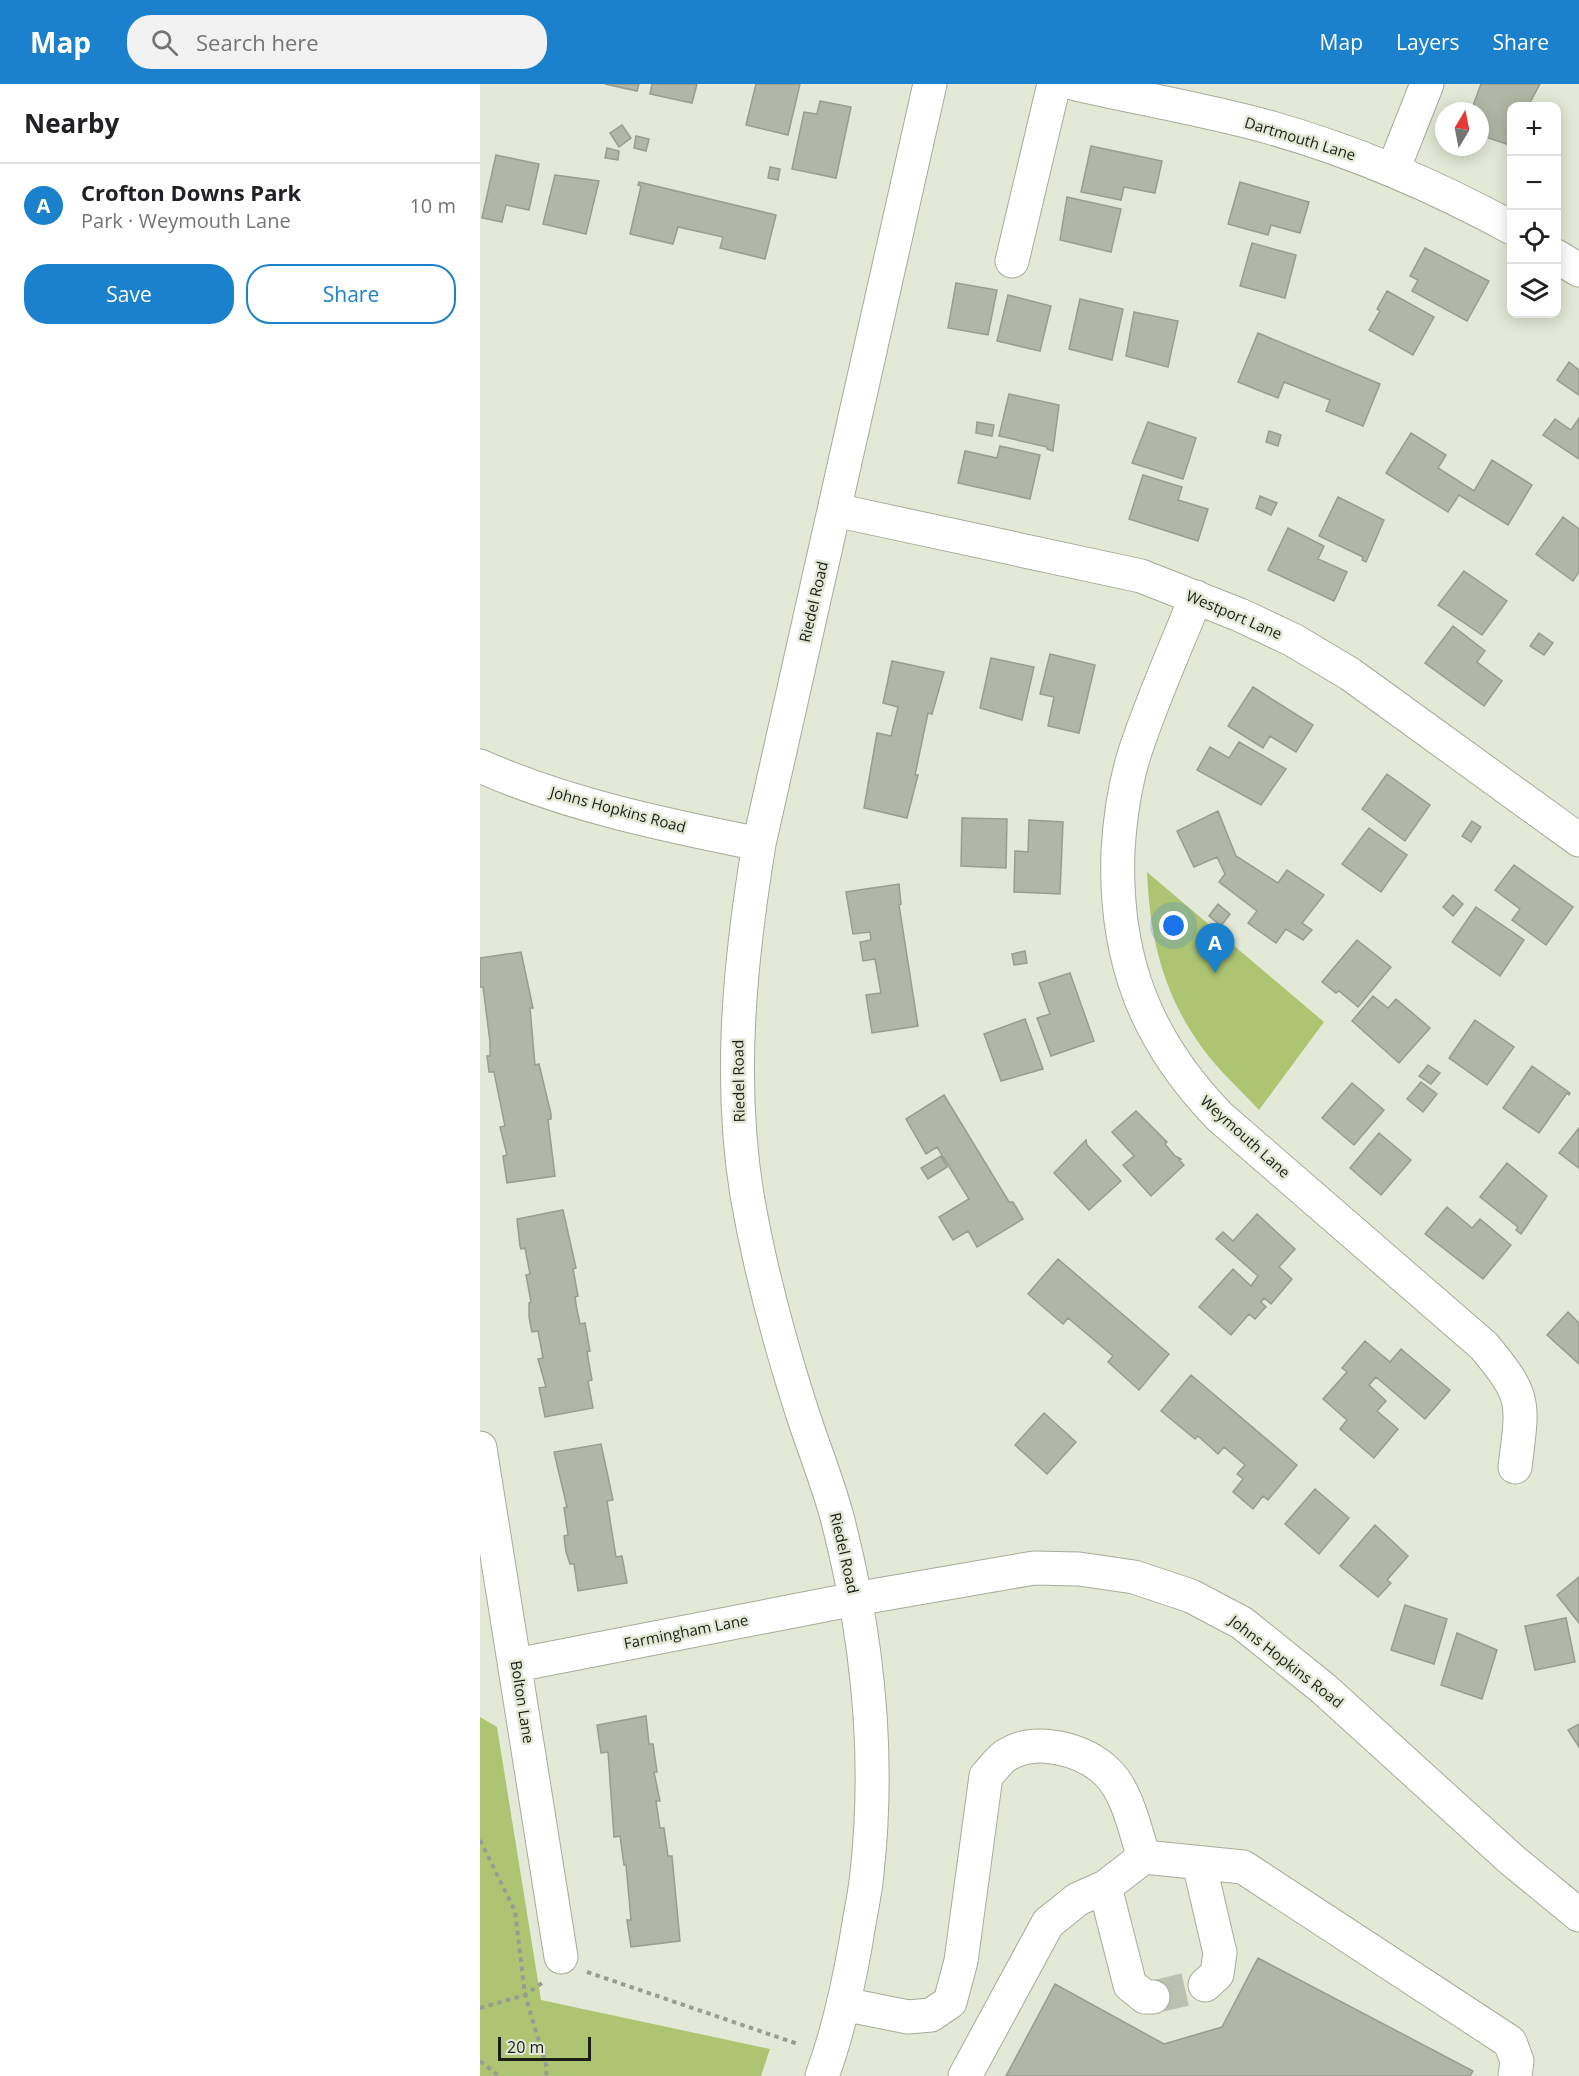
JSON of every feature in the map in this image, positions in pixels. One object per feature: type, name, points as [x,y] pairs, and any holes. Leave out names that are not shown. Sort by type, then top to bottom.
[{"type":"street","name":"Riedel Road","points":[[826,2066],[843,2004],[867,1874],[872,1793],[869,1702],[855,1599],[836,1515],[802,1412],[765,1284],[747,1194],[738,1106],[738,1019],[744,934],[759,844],[930,84]]},
{"type":"street","points":[[1012,261],[1054,84]]},
{"type":"street","name":"Dartmouth Lane","points":[[1077,84],[1271,128],[1393,170],[1450,194],[1507,225]]},
{"type":"street","points":[[1393,170],[1427,84]]},
{"type":"street","points":[[1561,259],[1579,270]]},
{"type":"street","name":"Westport Lane","points":[[835,510],[1141,576],[1196,597],[1293,640],[1350,674],[1579,840]]},
{"type":"street","name":"Weymouth Lane","points":[[1196,597],[1135,750],[1119,830],[1119,918],[1128,964],[1139,1000],[1162,1045],[1192,1088],[1220,1117],[1484,1346],[1511,1379],[1521,1399],[1515,1467]]},
{"type":"street","name":"Johns Hopkins Road","points":[[480,766],[518,783],[597,806],[759,844]]},
{"type":"street","name":"Bolton Lane","points":[[480,1448],[561,1957]]},
{"type":"street","name":"Johns Hopkins Road","points":[[855,1599],[1034,1568],[1079,1569],[1134,1577],[1191,1596],[1242,1623],[1324,1689],[1512,1860],[1579,1915]]},
{"type":"street","name":"Farmingham Lane","points":[[516,1665],[855,1599]]},
{"type":"street","points":[[843,2004],[908,2018],[931,2015],[950,2002],[961,1961],[987,1776],[1005,1756],[1025,1749],[1053,1746],[1080,1754],[1108,1773],[1122,1794],[1144,1857]]},
{"type":"street","points":[[965,2076],[1048,1923],[1078,1899],[1105,1887],[1144,1857],[1243,1867],[1510,2042],[1517,2061],[1515,2076]]},
{"type":"street","points":[[1199,1863],[1220,1953],[1217,1974],[1205,1985]]},
{"type":"street","points":[[1105,1887],[1130,1985],[1145,1997],[1153,1997]]},
{"type":"path","points":[[480,1840],[515,1911],[525,1995],[547,2068],[546,2076]]},
{"type":"path","points":[[480,2008],[525,1995],[546,1980],[561,1957],[585,1972],[826,2066]]},
{"type":"path","points":[[480,2061],[499,2076]]},
{"type":"green space","points":[[1147,872],[1324,1022],[1259,1110],[1209,1057],[1178,1008],[1168,986],[1155,943]]},
{"type":"green space","points":[[480,1717],[497,1727],[541,2000],[770,2049],[761,2076],[480,2076]]},
{"type":"building","points":[[605,84],[639,84],[637,91]]},
{"type":"building","points":[[652,84],[697,84],[692,103],[650,94]]},
{"type":"building","points":[[756,84],[800,84],[788,135],[746,125]]},
{"type":"building","points":[[1481,84],[1540,84],[1530,102],[1507,102],[1507,144],[1489,138],[1489,102],[1474,102]]},
{"type":"building","points":[[820,101],[851,107],[836,178],[792,169],[804,112],[817,114]]},
{"type":"building","points":[[622,125],[631,138],[619,147],[610,133]]},
{"type":"building","points":[[636,136],[649,139],[646,151],[634,148]]},
{"type":"building","points":[[1091,146],[1162,161],[1155,193],[1124,187],[1121,200],[1081,192]]},
{"type":"building","points":[[607,148],[619,151],[618,160],[605,158]]},
{"type":"building","points":[[496,155],[539,164],[529,210],[506,205],[502,222],[482,218]]},
{"type":"building","points":[[770,167],[780,169],[778,180],[768,178]]},
{"type":"building","points":[[555,175],[599,181],[586,234],[543,224]]},
{"type":"building","points":[[639,182],[776,215],[765,259],[720,248],[723,237],[678,227],[673,244],[630,234],[641,186],[638,185]]},
{"type":"building","points":[[1240,182],[1309,202],[1300,233],[1271,225],[1268,235],[1228,224]]},
{"type":"building","points":[[1067,197],[1121,209],[1111,252],[1060,240]]},
{"type":"building","points":[[1252,243],[1296,255],[1285,298],[1240,286]]},
{"type":"building","points":[[1425,248],[1489,281],[1467,321],[1412,291],[1418,280],[1410,276]]},
{"type":"building","points":[[956,283],[997,290],[988,335],[948,328]]},
{"type":"building","points":[[1387,291],[1434,317],[1413,355],[1369,330],[1380,311],[1377,309]]},
{"type":"building","points":[[1008,295],[1051,306],[1040,351],[997,341]]},
{"type":"building","points":[[1080,299],[1123,309],[1112,360],[1069,349]]},
{"type":"building","points":[[1134,312],[1178,321],[1168,367],[1126,356]]},
{"type":"building","points":[[1258,333],[1380,384],[1363,426],[1326,411],[1330,400],[1284,382],[1278,398],[1238,382]]},
{"type":"building","points":[[1569,362],[1579,370],[1579,395],[1557,380]]},
{"type":"building","points":[[1009,394],[1059,405],[1053,451],[1047,447],[999,436]]},
{"type":"building","points":[[1579,418],[1579,459],[1543,435],[1555,419],[1571,430]]},
{"type":"building","points":[[977,422],[994,425],[992,436],[976,433]]},
{"type":"building","points":[[1148,422],[1196,438],[1183,479],[1132,463]]},
{"type":"building","points":[[1269,431],[1281,435],[1278,446],[1266,442]]},
{"type":"building","points":[[1411,433],[1446,455],[1438,468],[1474,491],[1492,460],[1532,485],[1508,525],[1459,495],[1448,512],[1386,473]]},
{"type":"building","points":[[1000,446],[1040,455],[1030,499],[958,483],[965,451],[997,458]]},
{"type":"building","points":[[1143,475],[1182,487],[1178,500],[1208,509],[1198,541],[1129,519]]},
{"type":"building","points":[[1260,496],[1277,503],[1271,515],[1256,508]]},
{"type":"building","points":[[1338,497],[1384,520],[1366,562],[1362,560],[1363,557],[1319,536]]},
{"type":"building","points":[[1563,517],[1579,529],[1579,572],[1573,581],[1536,554]]},
{"type":"building","points":[[1288,528],[1324,546],[1318,559],[1347,572],[1334,601],[1268,570]]},
{"type":"building","points":[[1464,571],[1507,601],[1482,635],[1438,605]]},
{"type":"building","points":[[1453,626],[1485,651],[1477,662],[1502,681],[1484,706],[1425,663]]},
{"type":"building","points":[[1539,633],[1553,643],[1544,655],[1530,646]]},
{"type":"building","points":[[1050,654],[1095,665],[1079,733],[1048,726],[1054,697],[1040,694]]},
{"type":"building","points":[[991,658],[1034,667],[1022,720],[980,708]]},
{"type":"building","points":[[892,661],[944,672],[932,714],[928,713],[915,775],[918,775],[907,818],[864,808],[877,733],[891,736],[898,707],[883,703]]},
{"type":"building","points":[[1253,687],[1313,725],[1296,752],[1270,736],[1263,748],[1228,726]]},
{"type":"building","points":[[1239,742],[1286,769],[1261,805],[1197,770],[1210,747],[1229,758]]},
{"type":"building","points":[[1387,774],[1430,805],[1405,841],[1362,809]]},
{"type":"building","points":[[1218,811],[1236,856],[1278,883],[1287,870],[1324,895],[1302,923],[1312,930],[1303,940],[1286,929],[1276,943],[1248,923],[1257,911],[1219,882],[1225,874],[1217,857],[1194,867],[1177,831]]},
{"type":"building","points":[[962,818],[1007,819],[1006,868],[961,866]]},
{"type":"building","points":[[1029,820],[1063,822],[1060,894],[1014,892],[1015,851],[1028,852]]},
{"type":"building","points":[[1472,821],[1481,827],[1471,842],[1462,836]]},
{"type":"building","points":[[1369,828],[1407,855],[1381,892],[1342,864]]},
{"type":"building","points":[[1514,865],[1573,907],[1546,945],[1512,920],[1520,909],[1495,890]]},
{"type":"building","points":[[899,884],[901,904],[899,905],[918,1026],[872,1033],[866,995],[881,993],[875,959],[863,961],[860,942],[871,940],[870,932],[853,934],[846,892]]},
{"type":"building","points":[[1453,895],[1463,904],[1453,916],[1443,907]]},
{"type":"building","points":[[1218,904],[1230,914],[1221,926],[1209,916]]},
{"type":"building","points":[[1476,907],[1524,940],[1500,976],[1452,942]]},
{"type":"building","points":[[1357,940],[1391,967],[1358,1007],[1339,991],[1336,993],[1322,982]]},
{"type":"building","points":[[1025,951],[1027,963],[1014,965],[1012,954]]},
{"type":"building","points":[[521,952],[533,1008],[530,1008],[535,1065],[539,1064],[551,1114],[551,1119],[548,1120],[555,1176],[507,1183],[503,1156],[507,1155],[500,1127],[505,1126],[494,1072],[489,1072],[487,1056],[490,1056],[490,1042],[483,987],[480,987],[480,958]]},
{"type":"building","points":[[1070,973],[1094,1041],[1051,1056],[1037,1018],[1050,1014],[1039,983]]},
{"type":"building","points":[[1373,996],[1388,1008],[1396,999],[1430,1028],[1399,1063],[1352,1021]]},
{"type":"building","points":[[1025,1019],[1043,1069],[1001,1081],[984,1034]]},
{"type":"building","points":[[1475,1020],[1514,1047],[1487,1085],[1449,1058]]},
{"type":"building","points":[[1428,1065],[1440,1073],[1431,1084],[1419,1076]]},
{"type":"building","points":[[1532,1066],[1570,1093],[1569,1095],[1567,1093],[1539,1133],[1503,1108]]},
{"type":"building","points":[[1421,1082],[1437,1094],[1423,1112],[1407,1099]]},
{"type":"building","points":[[1352,1083],[1384,1110],[1354,1145],[1322,1118]]},
{"type":"building","points":[[944,1095],[1009,1202],[1013,1202],[1023,1219],[977,1247],[968,1231],[953,1240],[939,1217],[969,1199],[937,1147],[926,1154],[906,1119]]},
{"type":"building","points":[[1136,1111],[1167,1142],[1165,1144],[1175,1156],[1181,1159],[1179,1160],[1184,1165],[1151,1196],[1123,1165],[1134,1156],[1112,1132]]},
{"type":"building","points":[[1579,1128],[1579,1168],[1559,1153]]},
{"type":"building","points":[[1379,1133],[1411,1160],[1381,1195],[1350,1168]]},
{"type":"building","points":[[1086,1140],[1087,1145],[1121,1181],[1089,1210],[1054,1173]]},
{"type":"building","points":[[941,1156],[947,1167],[928,1179],[921,1168]]},
{"type":"building","points":[[1507,1163],[1547,1196],[1521,1234],[1516,1230],[1518,1227],[1480,1197]]},
{"type":"building","points":[[1447,1207],[1472,1228],[1480,1219],[1511,1245],[1483,1279],[1425,1234]]},
{"type":"building","points":[[563,1210],[576,1268],[573,1269],[578,1296],[575,1297],[577,1310],[580,1324],[585,1323],[590,1351],[587,1352],[592,1380],[588,1381],[593,1408],[545,1417],[539,1388],[546,1387],[538,1359],[543,1358],[538,1331],[532,1332],[529,1317],[529,1303],[531,1302],[526,1275],[530,1274],[525,1248],[521,1249],[520,1246],[517,1219]]},
{"type":"building","points":[[1257,1214],[1295,1249],[1279,1267],[1292,1279],[1271,1304],[1264,1298],[1261,1302],[1266,1307],[1255,1319],[1249,1314],[1231,1335],[1199,1307],[1233,1269],[1251,1286],[1258,1276],[1216,1239],[1223,1232],[1233,1241]]},
{"type":"building","points":[[1058,1259],[1169,1354],[1139,1390],[1108,1362],[1113,1356],[1068,1318],[1063,1324],[1028,1294]]},
{"type":"building","points":[[1568,1312],[1579,1323],[1579,1364],[1547,1335]]},
{"type":"building","points":[[1365,1341],[1390,1362],[1401,1349],[1450,1390],[1425,1419],[1376,1377],[1369,1385],[1386,1401],[1377,1411],[1398,1429],[1374,1458],[1340,1429],[1347,1420],[1323,1399],[1347,1372],[1342,1368]]},
{"type":"building","points":[[1191,1375],[1297,1465],[1268,1500],[1263,1496],[1253,1509],[1233,1492],[1243,1479],[1237,1474],[1245,1465],[1224,1447],[1218,1454],[1198,1436],[1195,1439],[1161,1411]]},
{"type":"building","points":[[1044,1413],[1076,1442],[1047,1474],[1015,1445]]},
{"type":"building","points":[[601,1444],[613,1500],[607,1501],[616,1557],[622,1556],[627,1583],[578,1591],[574,1564],[570,1564],[566,1552],[564,1536],[568,1535],[564,1508],[567,1507],[554,1452]]},
{"type":"building","points":[[1315,1489],[1349,1518],[1319,1554],[1285,1524]]},
{"type":"building","points":[[1375,1525],[1408,1556],[1387,1580],[1391,1583],[1378,1597],[1340,1566]]},
{"type":"building","points":[[1579,1577],[1579,1623],[1557,1595]]},
{"type":"building","points":[[1405,1605],[1447,1619],[1434,1664],[1391,1650]]},
{"type":"building","points":[[1566,1618],[1575,1662],[1535,1670],[1525,1626]]},
{"type":"building","points":[[1457,1633],[1497,1650],[1482,1699],[1441,1685]]},
{"type":"building","points":[[646,1716],[649,1744],[653,1744],[657,1772],[654,1772],[660,1801],[656,1801],[660,1828],[664,1828],[668,1856],[672,1856],[680,1941],[631,1947],[627,1920],[631,1920],[626,1865],[624,1865],[620,1836],[614,1837],[608,1752],[601,1753],[597,1725]]},
{"type":"building","points":[[1579,1724],[1579,1747],[1568,1730]]},
{"type":"building","points":[[1258,1958],[1473,2071],[1470,2076],[1006,2076],[1055,1984],[1164,2044],[1222,2027]]},
{"type":"tunnel","points":[[1153,1997],[1205,1985]]},
{"type":"place","name":"Crofton Downs Park","points":[[1215,973]]}]
